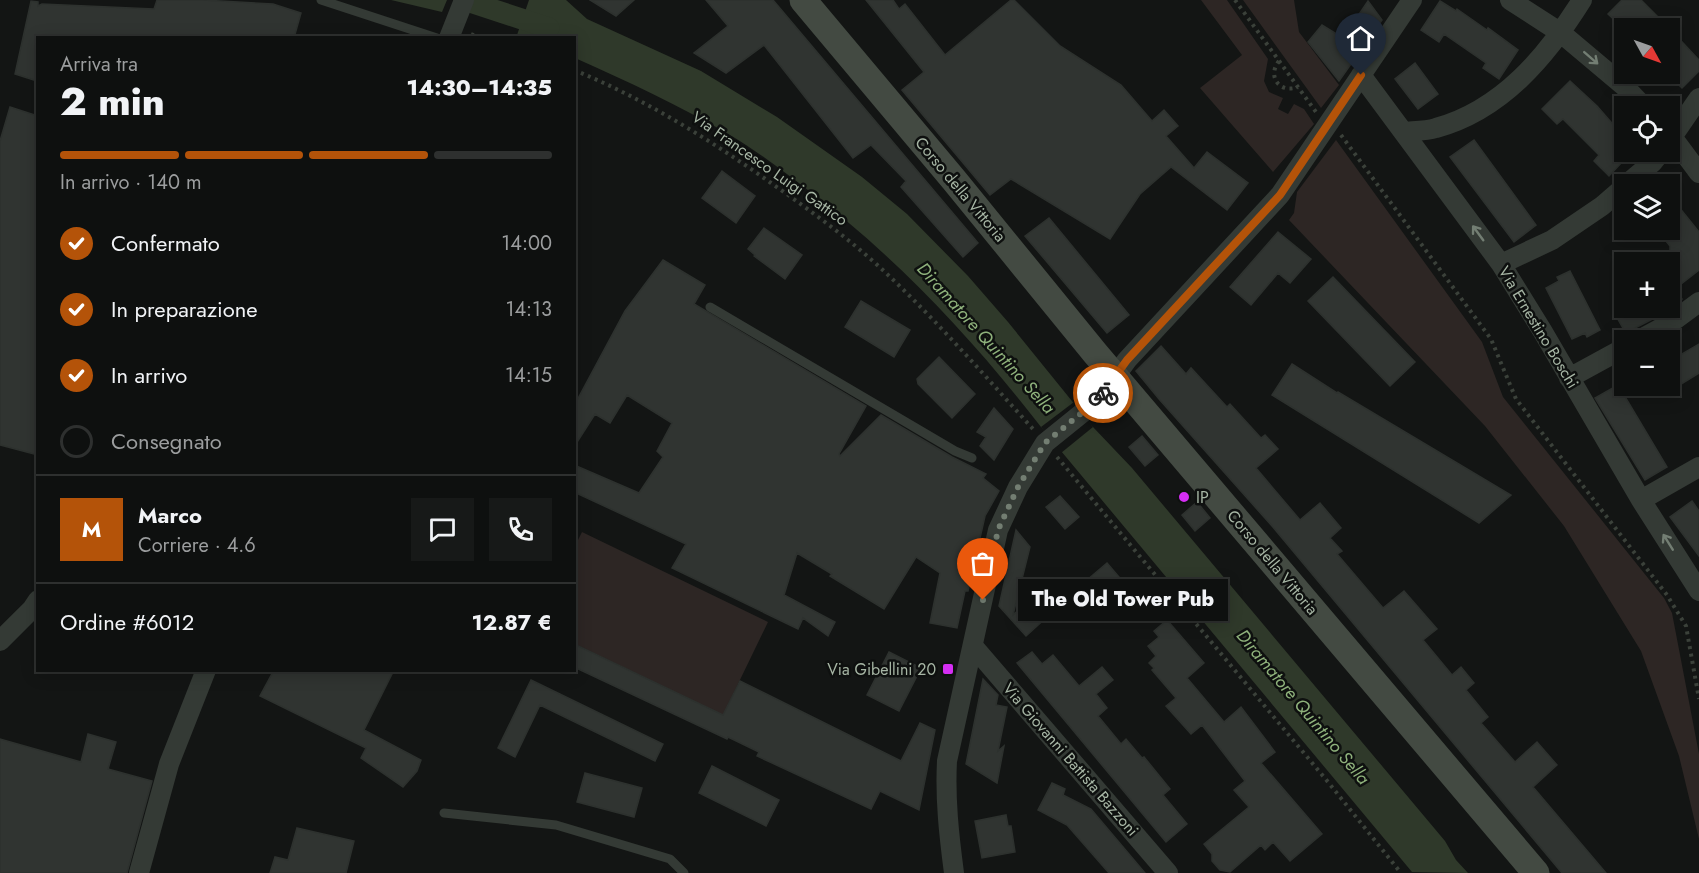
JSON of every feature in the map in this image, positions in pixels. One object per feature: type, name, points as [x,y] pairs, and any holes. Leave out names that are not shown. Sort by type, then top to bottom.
[{"type":"main road","name":"Corso della Vittoria","points":[[803,0],[1530,871]]},
{"type":"street","points":[[453,29],[464,0]]},
{"type":"street","points":[[954,873],[947,828],[945,792],[947,761],[998,530],[1018,487],[1048,440],[1096,401],[1127,360],[1280,195],[1412,0]]},
{"type":"street","points":[[1510,0],[1562,33],[1634,96]]},
{"type":"street","points":[[1404,132],[1434,128],[1455,121],[1492,102],[1527,73],[1562,33],[1582,0]]},
{"type":"street","name":"Via Ernestino Boschi","points":[[1361,75],[1501,264],[1641,500],[1699,591]]},
{"type":"street","points":[[1680,124],[1699,98]]},
{"type":"street","points":[[1680,153],[1699,173]]},
{"type":"street","points":[[1640,174],[1653,162]]},
{"type":"street","points":[[1501,264],[1552,240],[1614,196]]},
{"type":"street","points":[[1657,330],[1699,302]]},
{"type":"street","points":[[1569,378],[1614,353]]},
{"type":"street","points":[[1641,500],[1699,467]]},
{"type":"street","points":[[0,641],[36,603]]},
{"type":"street","name":"Via Giovanni Battista Bazzoni","points":[[973,646],[1168,873]]},
{"type":"street","points":[[139,873],[169,764],[205,672]]},
{"type":"lane","points":[[321,0],[430,36]]},
{"type":"lane","points":[[710,307],[955,451],[972,458]]},
{"type":"lane","points":[[444,813],[556,825],[670,859],[684,873]]},
{"type":"path","points":[[1235,0],[1321,119]]},
{"type":"path","points":[[1279,61],[1274,70],[1275,80],[1282,88],[1298,87]]},
{"type":"path","name":"Via Francesco Luigi Gattico","points":[[576,71],[610,85],[693,131],[825,221],[885,272],[1048,440],[1401,873]]},
{"type":"path","points":[[1338,132],[1491,339],[1516,399],[1667,595],[1686,626],[1699,699]]},
{"type":"shaded area","points":[[1201,0],[1227,0],[1268,59],[1264,81],[1269,92],[1283,98],[1278,109],[1288,114],[1294,104],[1304,109],[1314,124],[1273,172],[1200,88],[1242,55]]},
{"type":"shaded area","points":[[1243,0],[1294,0],[1299,32],[1339,85],[1321,108]]},
{"type":"shaded area","points":[[1336,140],[1482,342],[1503,397],[1664,598],[1672,613],[1699,754],[1699,839],[1679,756],[1641,651],[1564,526],[1485,426],[1289,220],[1294,213],[1297,192]]},
{"type":"shaded area","points":[[582,532],[768,622],[723,715],[576,644],[576,544]]},
{"type":"water","points":[[391,0],[447,0],[442,12]]},
{"type":"water","points":[[529,0],[566,0],[587,19],[701,71],[777,117],[862,177],[907,214],[968,276],[1008,322],[1093,427],[1132,468],[1445,841],[1456,860],[1468,873],[1412,872],[988,362],[932,301],[872,243],[789,176],[730,135],[673,104],[576,58],[576,36],[517,35]]},
{"type":"pier","points":[[1074,402],[1093,427],[1061,453],[1041,427]]},
{"type":"building","points":[[157,0],[203,0],[273,4],[301,13],[295,36],[36,36],[36,76],[34,80],[15,74],[31,1],[38,2],[38,6],[42,4],[154,9]]},
{"type":"building","points":[[590,0],[634,0],[616,16]]},
{"type":"building","points":[[706,0],[773,0],[978,243],[963,257],[901,187],[906,181],[871,145],[853,158],[764,45],[726,73],[694,53],[728,26]]},
{"type":"building","points":[[866,0],[893,0],[899,9],[905,4],[945,55],[1011,0],[1014,0],[1060,46],[1121,85],[1152,121],[1164,110],[1178,126],[1166,136],[1194,168],[1207,152],[1248,183],[1227,210],[1171,167],[1140,194],[1110,239],[1011,179],[990,195],[902,90],[924,72]]},
{"type":"building","points":[[1622,0],[1641,0],[1659,18],[1614,20],[1608,14]]},
{"type":"building","points":[[1368,1],[1382,20],[1339,81],[1308,42],[1322,25],[1343,38]]},
{"type":"building","points":[[1440,1],[1456,11],[1457,9],[1487,30],[1488,28],[1518,50],[1499,79],[1483,68],[1486,63],[1444,34],[1439,42],[1421,30]]},
{"type":"building","points":[[1680,40],[1699,60],[1699,71],[1682,88],[1678,84],[1680,84]]},
{"type":"building","points":[[1415,63],[1438,94],[1418,109],[1395,79]]},
{"type":"building","points":[[1570,81],[1614,126],[1614,162],[1622,162],[1609,176],[1594,161],[1599,155],[1563,119],[1557,124],[1542,109]]},
{"type":"building","points":[[10,107],[36,115],[36,454],[0,445],[0,141]]},
{"type":"building","points":[[1474,140],[1536,225],[1514,242],[1450,157]]},
{"type":"building","points":[[722,171],[755,196],[736,223],[702,198]]},
{"type":"building","points":[[1680,208],[1699,232],[1699,270],[1680,285],[1680,252],[1670,252],[1670,246],[1665,240],[1680,240]]},
{"type":"building","points":[[1049,218],[1129,315],[1107,333],[1025,236]]},
{"type":"building","points":[[764,228],[802,255],[785,279],[748,249]]},
{"type":"building","points":[[1278,232],[1311,259],[1290,283],[1278,273],[1251,305],[1230,287]]},
{"type":"building","points":[[663,260],[705,285],[694,304],[866,406],[839,454],[840,456],[881,415],[952,457],[986,474],[983,478],[999,491],[985,516],[957,628],[930,623],[940,573],[916,557],[884,609],[797,553],[784,595],[835,622],[828,636],[803,618],[798,629],[672,568],[686,544],[576,493],[576,466],[639,493],[663,457],[657,451],[672,423],[627,395],[610,423],[595,414],[576,444],[576,402],[625,311]]},
{"type":"building","points":[[1570,271],[1600,330],[1587,337],[1585,333],[1572,339],[1546,288],[1559,281],[1557,277]]},
{"type":"building","points":[[1333,277],[1415,362],[1390,386],[1308,301]]},
{"type":"building","points":[[861,301],[910,330],[894,357],[845,327]]},
{"type":"building","points":[[1617,318],[1654,318],[1632,330],[1624,330]]},
{"type":"building","points":[[1699,344],[1699,373],[1680,385],[1680,355]]},
{"type":"building","points":[[1161,346],[1186,374],[1191,368],[1227,407],[1230,404],[1261,438],[1265,435],[1278,449],[1256,468],[1300,520],[1320,503],[1341,528],[1330,538],[1342,551],[1337,554],[1383,608],[1404,591],[1437,629],[1423,640],[1452,675],[1461,667],[1474,683],[1466,690],[1488,717],[1481,723],[1515,762],[1537,742],[1557,765],[1533,787],[1606,873],[1562,873],[1272,526],[1159,399],[1136,371]]},
{"type":"building","points":[[939,357],[975,394],[952,418],[918,384],[917,379]]},
{"type":"building","points":[[1292,364],[1511,495],[1479,523],[1272,395]]},
{"type":"building","points":[[1614,387],[1614,396],[1625,396],[1667,467],[1645,480],[1595,398]]},
{"type":"building","points":[[994,408],[1013,429],[994,460],[980,446],[986,437],[977,432]]},
{"type":"building","points":[[1142,436],[1158,455],[1145,466],[1129,447]]},
{"type":"building","points":[[1060,496],[1079,517],[1065,529],[1046,507]]},
{"type":"building","points":[[1692,501],[1699,511],[1699,556],[1670,517]]},
{"type":"building","points":[[1197,502],[1210,518],[1195,531],[1182,515]]},
{"type":"building","points":[[1016,530],[1030,547],[1013,615],[1053,579],[1069,597],[1026,636],[999,606]]},
{"type":"building","points":[[1107,563],[1130,590],[1110,607],[1087,580]]},
{"type":"building","points":[[1167,620],[1204,663],[1187,678],[1224,722],[1241,707],[1275,752],[1261,763],[1322,834],[1290,861],[1273,842],[1265,850],[1261,845],[1230,872],[1220,870],[1212,861],[1212,854],[1204,844],[1249,807],[1234,790],[1245,781],[1202,725],[1191,734],[1166,706],[1176,698],[1152,670],[1154,668],[1149,663],[1156,656],[1148,646],[1159,637],[1154,631]]},
{"type":"building","points":[[576,645],[723,715],[740,681],[901,761],[920,723],[935,730],[919,810],[880,791],[871,809],[757,756],[759,752],[728,737],[727,739],[576,668]]},
{"type":"building","points":[[889,652],[921,668],[899,711],[867,695]]},
{"type":"building","points":[[1032,652],[1042,664],[1053,655],[1079,686],[1102,667],[1113,680],[1096,694],[1107,708],[1098,716],[1121,744],[1126,739],[1142,758],[1144,757],[1170,789],[1163,795],[1187,824],[1166,842],[1017,663]]},
{"type":"building","points":[[273,672],[393,672],[364,730],[421,760],[417,771],[403,787],[361,758],[366,748],[260,696]]},
{"type":"building","points":[[983,679],[998,695],[996,705],[1007,707],[998,751],[1004,746],[997,783],[966,764]]},
{"type":"building","points":[[531,680],[663,744],[655,761],[540,705],[515,757],[498,748]]},
{"type":"building","points":[[88,734],[116,742],[108,769],[152,781],[127,873],[0,873],[0,739],[81,762]]},
{"type":"building","points":[[712,766],[779,800],[766,826],[699,793]]},
{"type":"building","points":[[585,773],[642,788],[634,817],[577,802]]},
{"type":"building","points":[[1052,783],[1065,789],[1063,795],[1091,809],[1145,873],[1109,873],[1067,825],[1038,810]]},
{"type":"building","points":[[1006,815],[1008,826],[1011,826],[1015,852],[982,858],[975,821]]},
{"type":"building","points":[[297,828],[354,841],[346,873],[270,873],[275,857],[288,860]]},
{"type":"waterway","name":"Diramatore Quintino Sella","points":[[464,0],[549,28]]},
{"type":"way so far","points":[[983,600],[998,530],[1018,487],[1045,443],[1103,393]]},
{"type":"place","name":"IP","points":[[1184,497]]},
{"type":"place","name":"The Old Tower Pub","points":[[983,600]]},
{"type":"place","name":"Via Gibellini 20","points":[[948,669]]},
{"type":"route","points":[[1103,393],[1127,360],[1280,195],[1361,75]]}]
